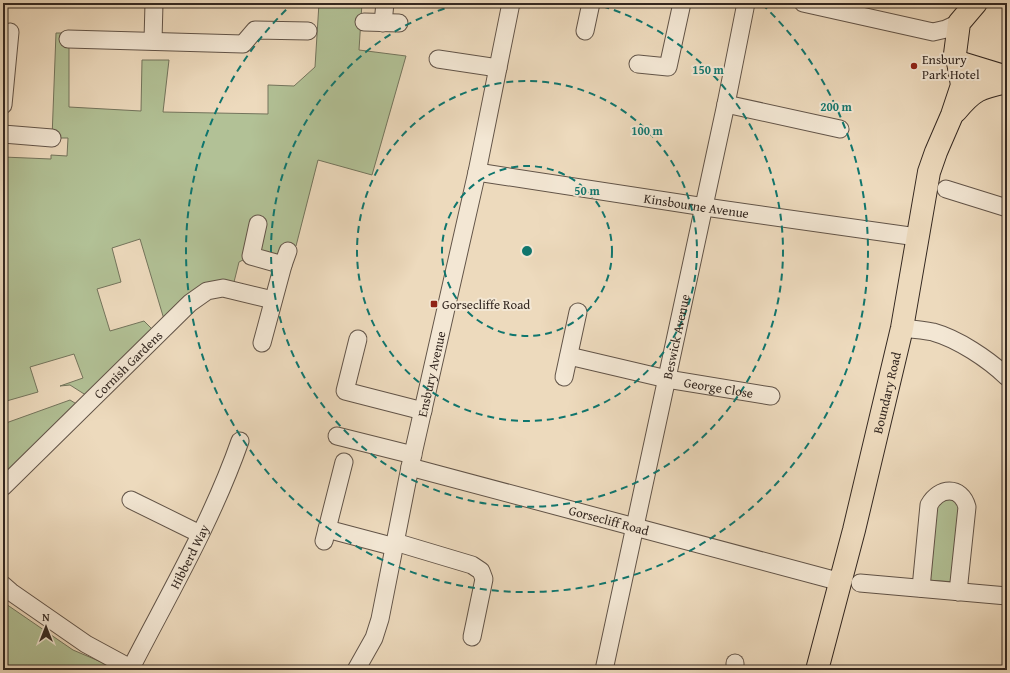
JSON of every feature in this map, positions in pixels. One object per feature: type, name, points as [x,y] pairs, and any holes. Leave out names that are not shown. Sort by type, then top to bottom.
[{"type":"main road","points":[[959,23],[962,17],[976,3]]},
{"type":"main road","name":"Boundary Road","points":[[817,670],[833,579],[846,560],[902,328],[929,172],[952,115],[962,85],[956,58],[959,23]]},
{"type":"main road","points":[[956,58],[1007,77]]},
{"type":"main road","name":"Boundary Road","points":[[952,115],[967,96],[982,88],[1007,82]]},
{"type":"street","points":[[153,41],[154,3]]},
{"type":"street","points":[[364,22],[391,23],[385,3]]},
{"type":"street","name":"Ensbury Avenue","points":[[356,670],[374,638],[380,619],[412,461],[477,172],[511,3]]},
{"type":"street","points":[[586,31],[591,3]]},
{"type":"street","points":[[638,64],[668,67],[682,3]]},
{"type":"street","name":"Beswick Avenue","points":[[604,670],[726,104],[746,3]]},
{"type":"street","points":[[804,3],[933,32],[945,41],[956,58]]},
{"type":"street","points":[[933,32],[946,29],[959,23]]},
{"type":"street","points":[[68,39],[243,44],[255,30],[308,31]]},
{"type":"street","points":[[3,105],[10,32]]},
{"type":"street","points":[[438,59],[498,68]]},
{"type":"street","points":[[726,104],[840,129]]},
{"type":"street","points":[[3,134],[52,138]]},
{"type":"street","name":"Kinsbourne Avenue","points":[[477,172],[704,207],[917,237]]},
{"type":"street","points":[[946,189],[1007,208]]},
{"type":"street","points":[[258,224],[251,256],[286,258],[262,343]]},
{"type":"street","name":"Cornish Gardens","points":[[3,487],[190,303],[207,291],[223,288],[273,300]]},
{"type":"street","points":[[564,377],[578,312]]},
{"type":"street","points":[[902,328],[933,332],[949,338],[1005,371]]},
{"type":"street","points":[[358,339],[345,391],[423,411]]},
{"type":"street","name":"George Close","points":[[569,356],[666,379],[771,396]]},
{"type":"street","name":"Gorsecliff Road","points":[[337,436],[412,461],[635,526],[833,579],[1007,596]]},
{"type":"street","name":"Hibberd Way","points":[[133,669],[227,477],[240,441]]},
{"type":"street","points":[[344,462],[325,535],[395,545],[472,565],[481,571],[484,579],[472,637]]},
{"type":"street","points":[[921,588],[929,505],[937,494],[950,491],[960,494],[964,498],[967,507],[958,592]]},
{"type":"street","points":[[131,500],[200,534]]},
{"type":"street","points":[[833,579],[846,560]]},
{"type":"street","points":[[3,585],[86,644],[133,669]]},
{"type":"green space","points":[[319,3],[362,3],[359,50],[406,56],[372,175],[318,160],[296,246],[288,251],[283,265],[251,256],[239,262],[232,290],[223,288],[166,326],[140,239],[112,248],[121,282],[97,289],[110,331],[144,321],[158,335],[92,399],[70,385],[60,386],[83,378],[74,354],[30,367],[38,392],[3,402],[3,157],[51,159],[51,155],[67,156],[68,138],[52,138],[56,33],[69,33],[69,107],[141,111],[142,60],[169,60],[163,112],[268,114],[268,85],[294,86],[315,67]]},
{"type":"green space","points":[[70,400],[83,408],[3,487],[3,415],[6,423]]},
{"type":"green space","points":[[945,495],[963,507],[956,582],[926,580],[932,512]]},
{"type":"green space","points":[[3,602],[73,650],[113,667],[114,670],[3,670]]},
{"type":"place","name":"Ensbury Park Hotel","points":[[914,66]]},
{"type":"place","name":"Gorsecliffe Road","points":[[434,304]]}]
